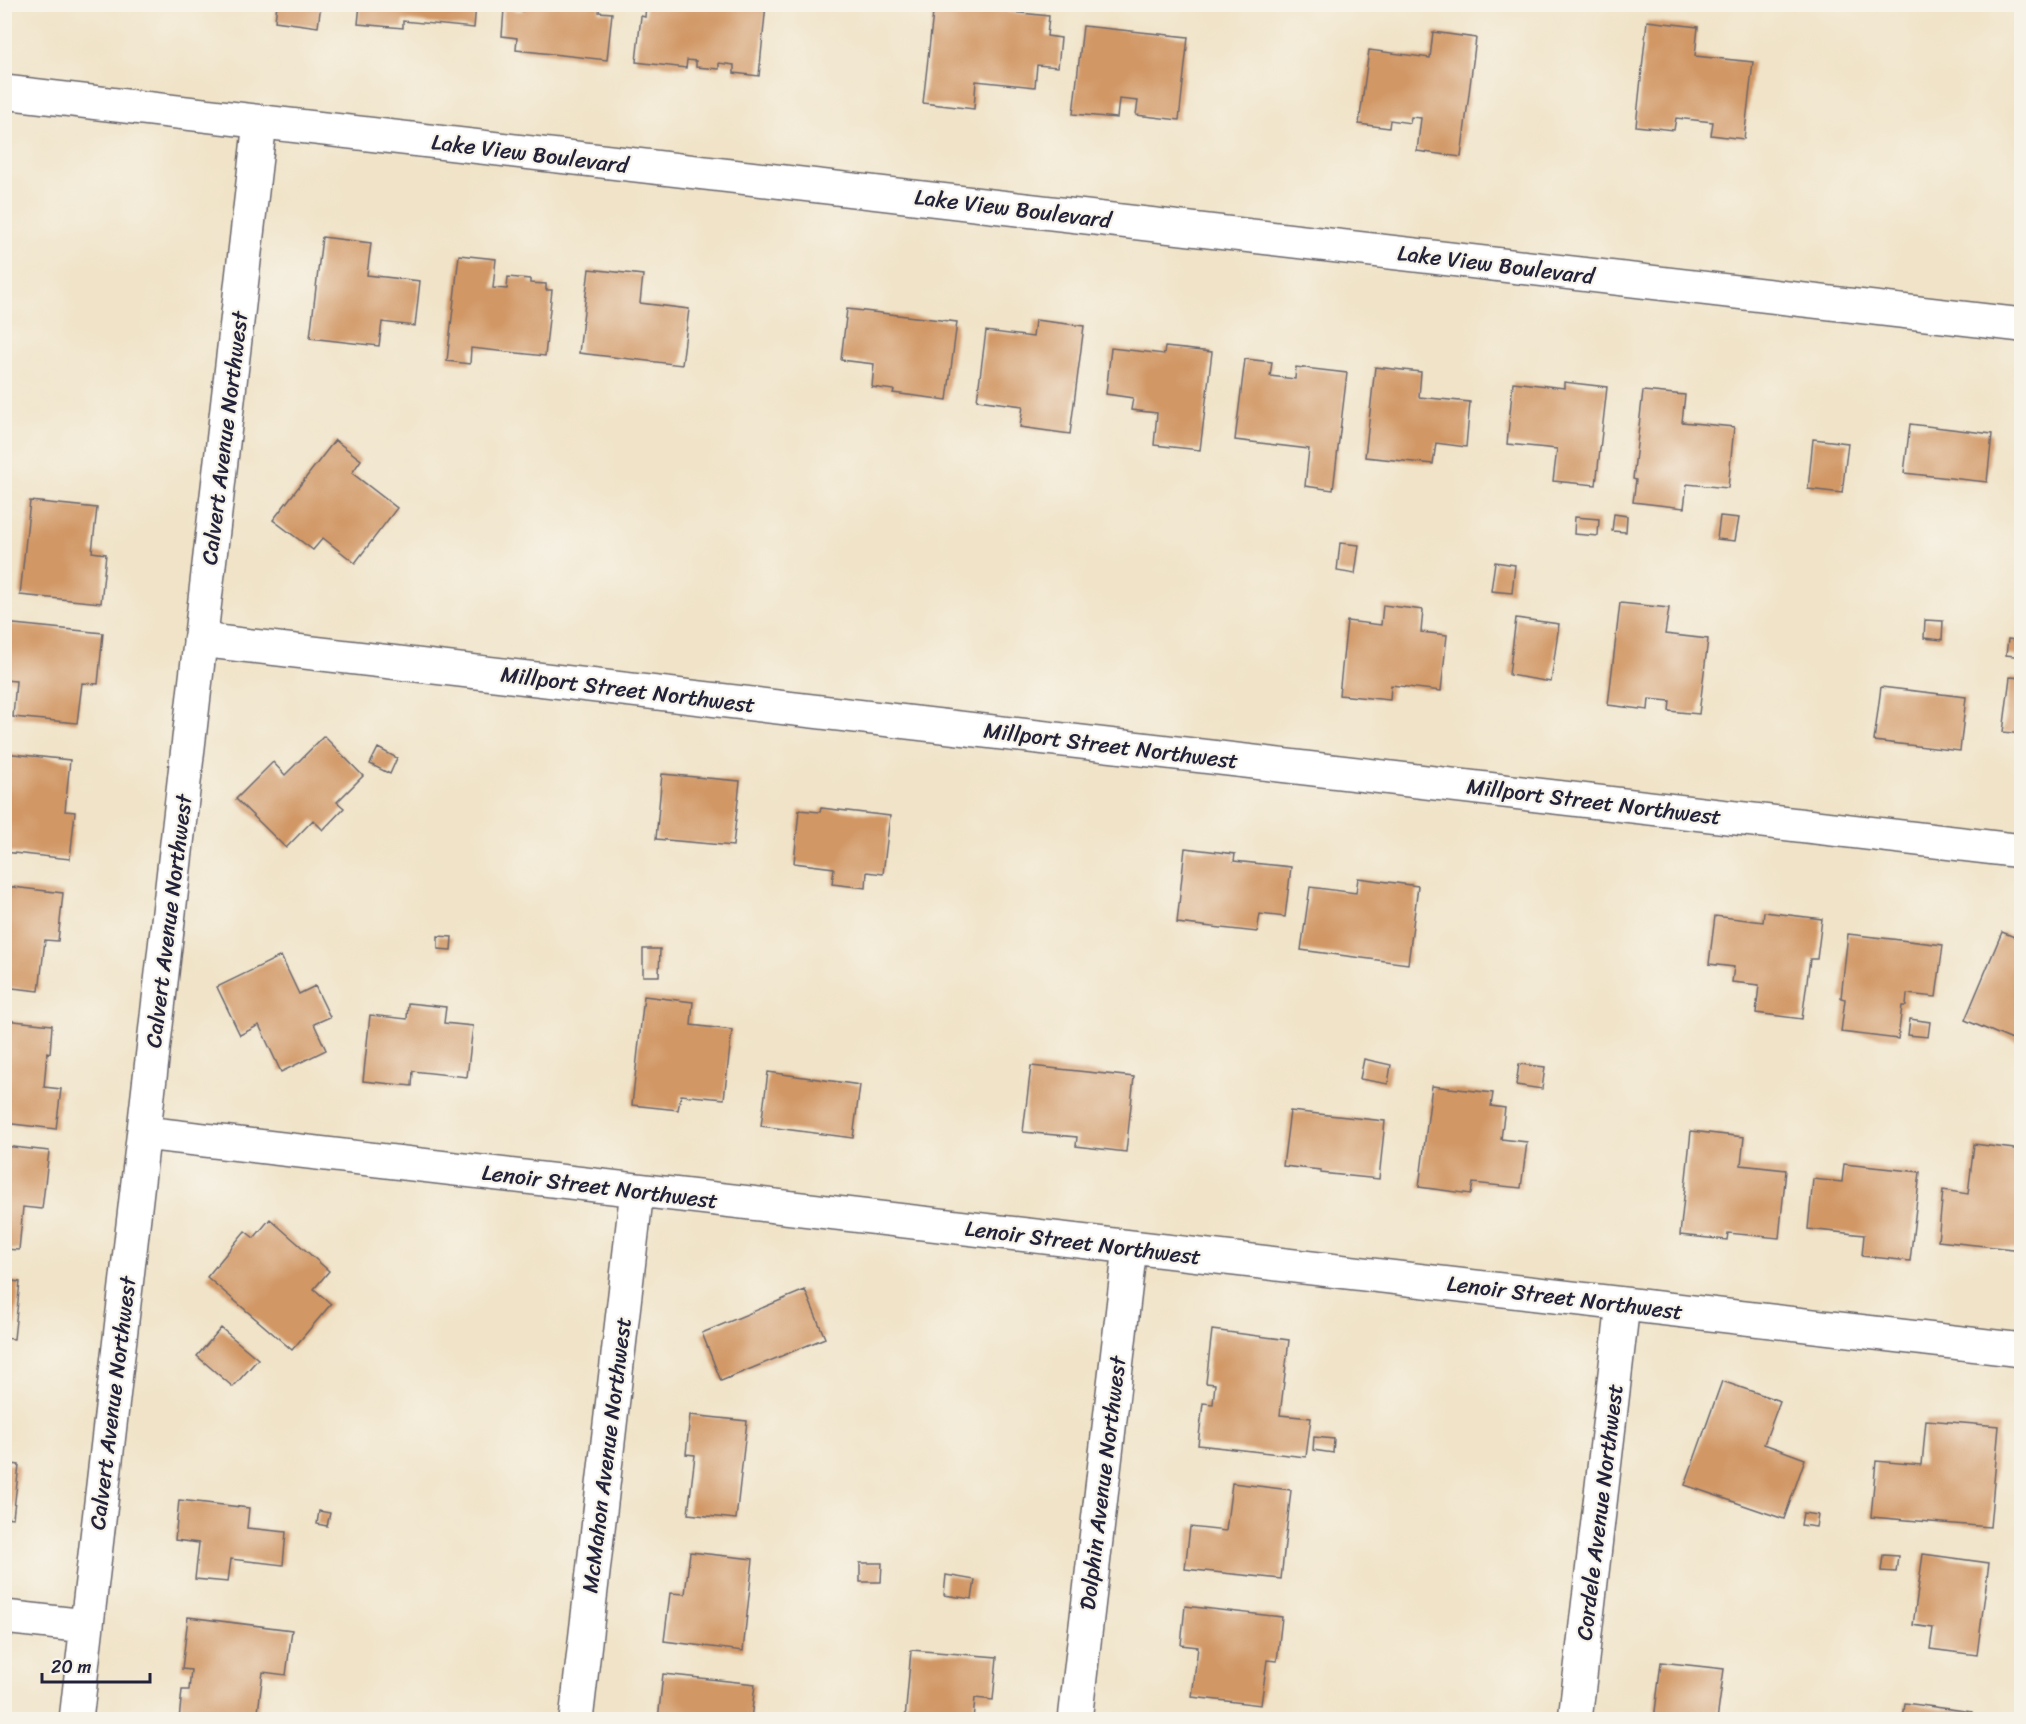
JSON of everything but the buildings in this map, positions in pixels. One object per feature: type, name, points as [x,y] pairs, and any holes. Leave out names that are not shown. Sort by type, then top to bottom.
[{"type":"street","name":"Lake View Boulevard","points":[[4,92],[2022,325]]},
{"type":"street","name":"Calvert Avenue Northwest","points":[[76,1719],[260,122]]},
{"type":"street","name":"Millport Street Northwest","points":[[200,640],[2022,850]]},
{"type":"street","name":"Lenoir Street Northwest","points":[[144,1133],[2022,1350]]},
{"type":"street","name":"McMahon Avenue Northwest","points":[[576,1719],[637,1190]]},
{"type":"street","name":"Dolphin Avenue Northwest","points":[[1075,1719],[1130,1247]]},
{"type":"street","name":"Cordele Avenue Northwest","points":[[1575,1719],[1623,1304]]},
{"type":"street","points":[[4,1617],[86,1626]]}]
